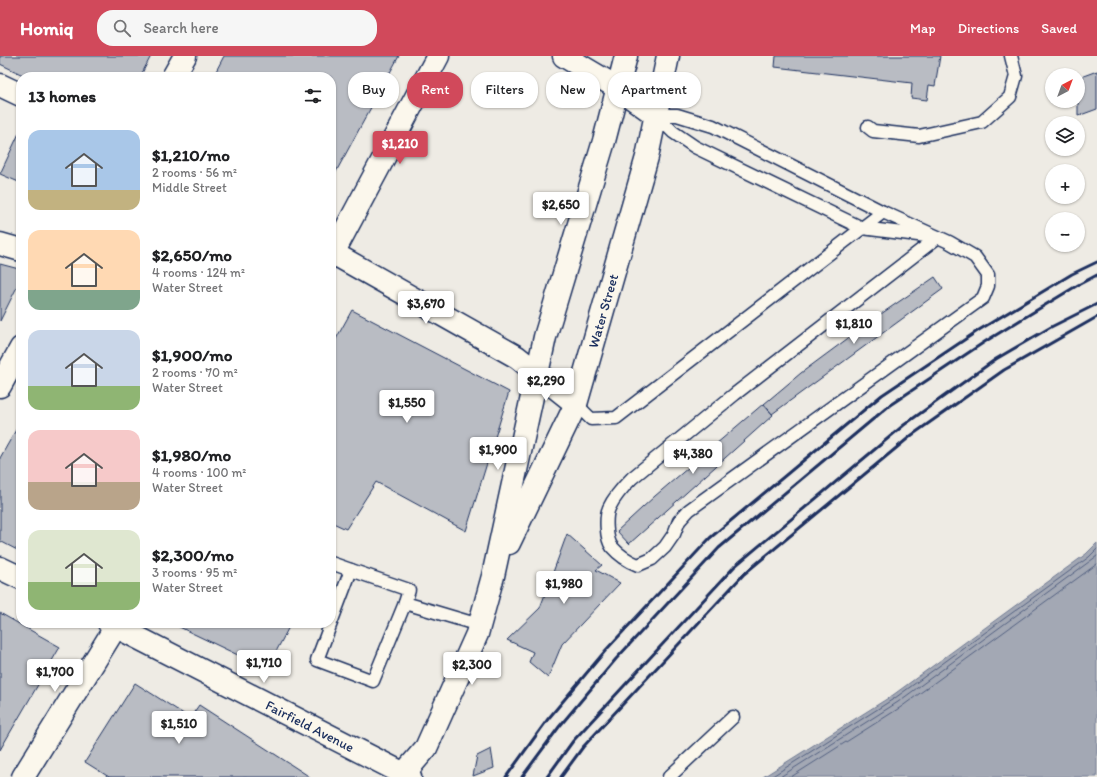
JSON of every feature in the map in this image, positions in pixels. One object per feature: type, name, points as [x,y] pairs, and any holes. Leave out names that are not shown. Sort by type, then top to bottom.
[{"type":"main road","points":[[176,72],[185,56]]},
{"type":"main road","points":[[336,247],[438,56]]},
{"type":"main road","points":[[564,56],[608,82]]},
{"type":"main road","name":"Water Street","points":[[622,72],[626,56]]},
{"type":"main road","name":"Water Street","points":[[493,576],[576,404],[647,157],[668,56]]},
{"type":"main road","points":[[0,86],[16,93]]},
{"type":"main road","name":"Water Street","points":[[405,776],[426,748],[479,626],[493,576],[545,337],[613,108]]},
{"type":"main road","points":[[646,108],[656,115]]},
{"type":"main road","points":[[0,244],[16,249]]},
{"type":"main road","points":[[336,256],[517,357],[576,404]]},
{"type":"main road","points":[[0,386],[16,357]]},
{"type":"main road","points":[[0,568],[16,576]]},
{"type":"main road","points":[[23,777],[112,628]]},
{"type":"main road","name":"Fairfield Avenue","points":[[122,628],[405,776]]},
{"type":"lane","points":[[868,127],[873,131],[919,136],[982,122],[1010,97],[1016,76],[1011,56]]},
{"type":"lane","points":[[656,115],[677,115],[713,126],[883,212],[938,237],[975,257],[988,276],[988,286],[983,298],[689,510],[679,521],[674,534],[665,547],[652,559],[638,565],[627,560],[611,546],[606,526],[608,508],[621,490],[632,478],[735,394],[938,237]]},
{"type":"lane","points":[[656,115],[678,136],[695,147],[862,228],[938,237]]},
{"type":"lane","points":[[576,404],[591,419],[616,418],[883,212]]},
{"type":"lane","points":[[330,628],[318,660],[373,681],[409,590],[336,565]]},
{"type":"lane","points":[[336,611],[351,570]]},
{"type":"lane","points":[[405,603],[479,626]]},
{"type":"lane","points":[[669,777],[733,717]]},
{"type":"water","points":[[1097,543],[1097,777],[763,777],[893,695],[1086,554]]},
{"type":"building","points":[[0,56],[151,56],[143,72],[17,72],[0,64]]},
{"type":"building","points":[[224,56],[399,56],[390,72],[348,72],[348,108],[371,108],[336,172],[336,72],[216,72]]},
{"type":"building","points":[[776,56],[940,56],[935,86],[929,85],[927,100],[911,98],[912,83],[775,67]]},
{"type":"building","points":[[1097,71],[1097,109],[1078,116],[1078,108],[1085,108],[1085,75]]},
{"type":"building","points":[[16,140],[16,181],[0,174]]},
{"type":"building","points":[[0,264],[16,268],[16,289],[0,321]]},
{"type":"building","points":[[935,277],[943,289],[772,414],[764,404],[801,373],[878,316]]},
{"type":"building","points":[[352,310],[509,392],[466,531],[376,482],[346,529],[336,524],[336,339]]},
{"type":"building","points":[[763,404],[773,415],[629,544],[617,531],[655,496]]},
{"type":"building","points":[[16,430],[16,549],[0,541],[0,458]]},
{"type":"building","points":[[567,534],[602,565],[596,570],[620,583],[562,644],[548,678],[529,662],[533,652],[507,640],[540,608]]},
{"type":"building","points":[[0,613],[16,622],[16,628],[26,628],[60,647],[0,750]]},
{"type":"building","points":[[181,628],[288,628],[267,669]]},
{"type":"building","points":[[135,683],[190,718],[199,705],[310,777],[109,777],[85,762]]},
{"type":"building","points":[[491,749],[494,768],[473,776],[477,756]]},
{"type":"railway","points":[[506,777],[548,719],[606,650],[710,538],[882,395],[979,330],[1072,274],[1097,262]]},
{"type":"railway","points":[[522,777],[559,727],[616,659],[719,548],[890,405],[986,341],[1097,275]]},
{"type":"railway","points":[[547,777],[573,741],[735,566],[904,425],[996,359],[1051,327],[1097,304]]},
{"type":"railway","points":[[561,777],[583,747],[744,574],[912,435],[1004,370],[1097,317]]}]
